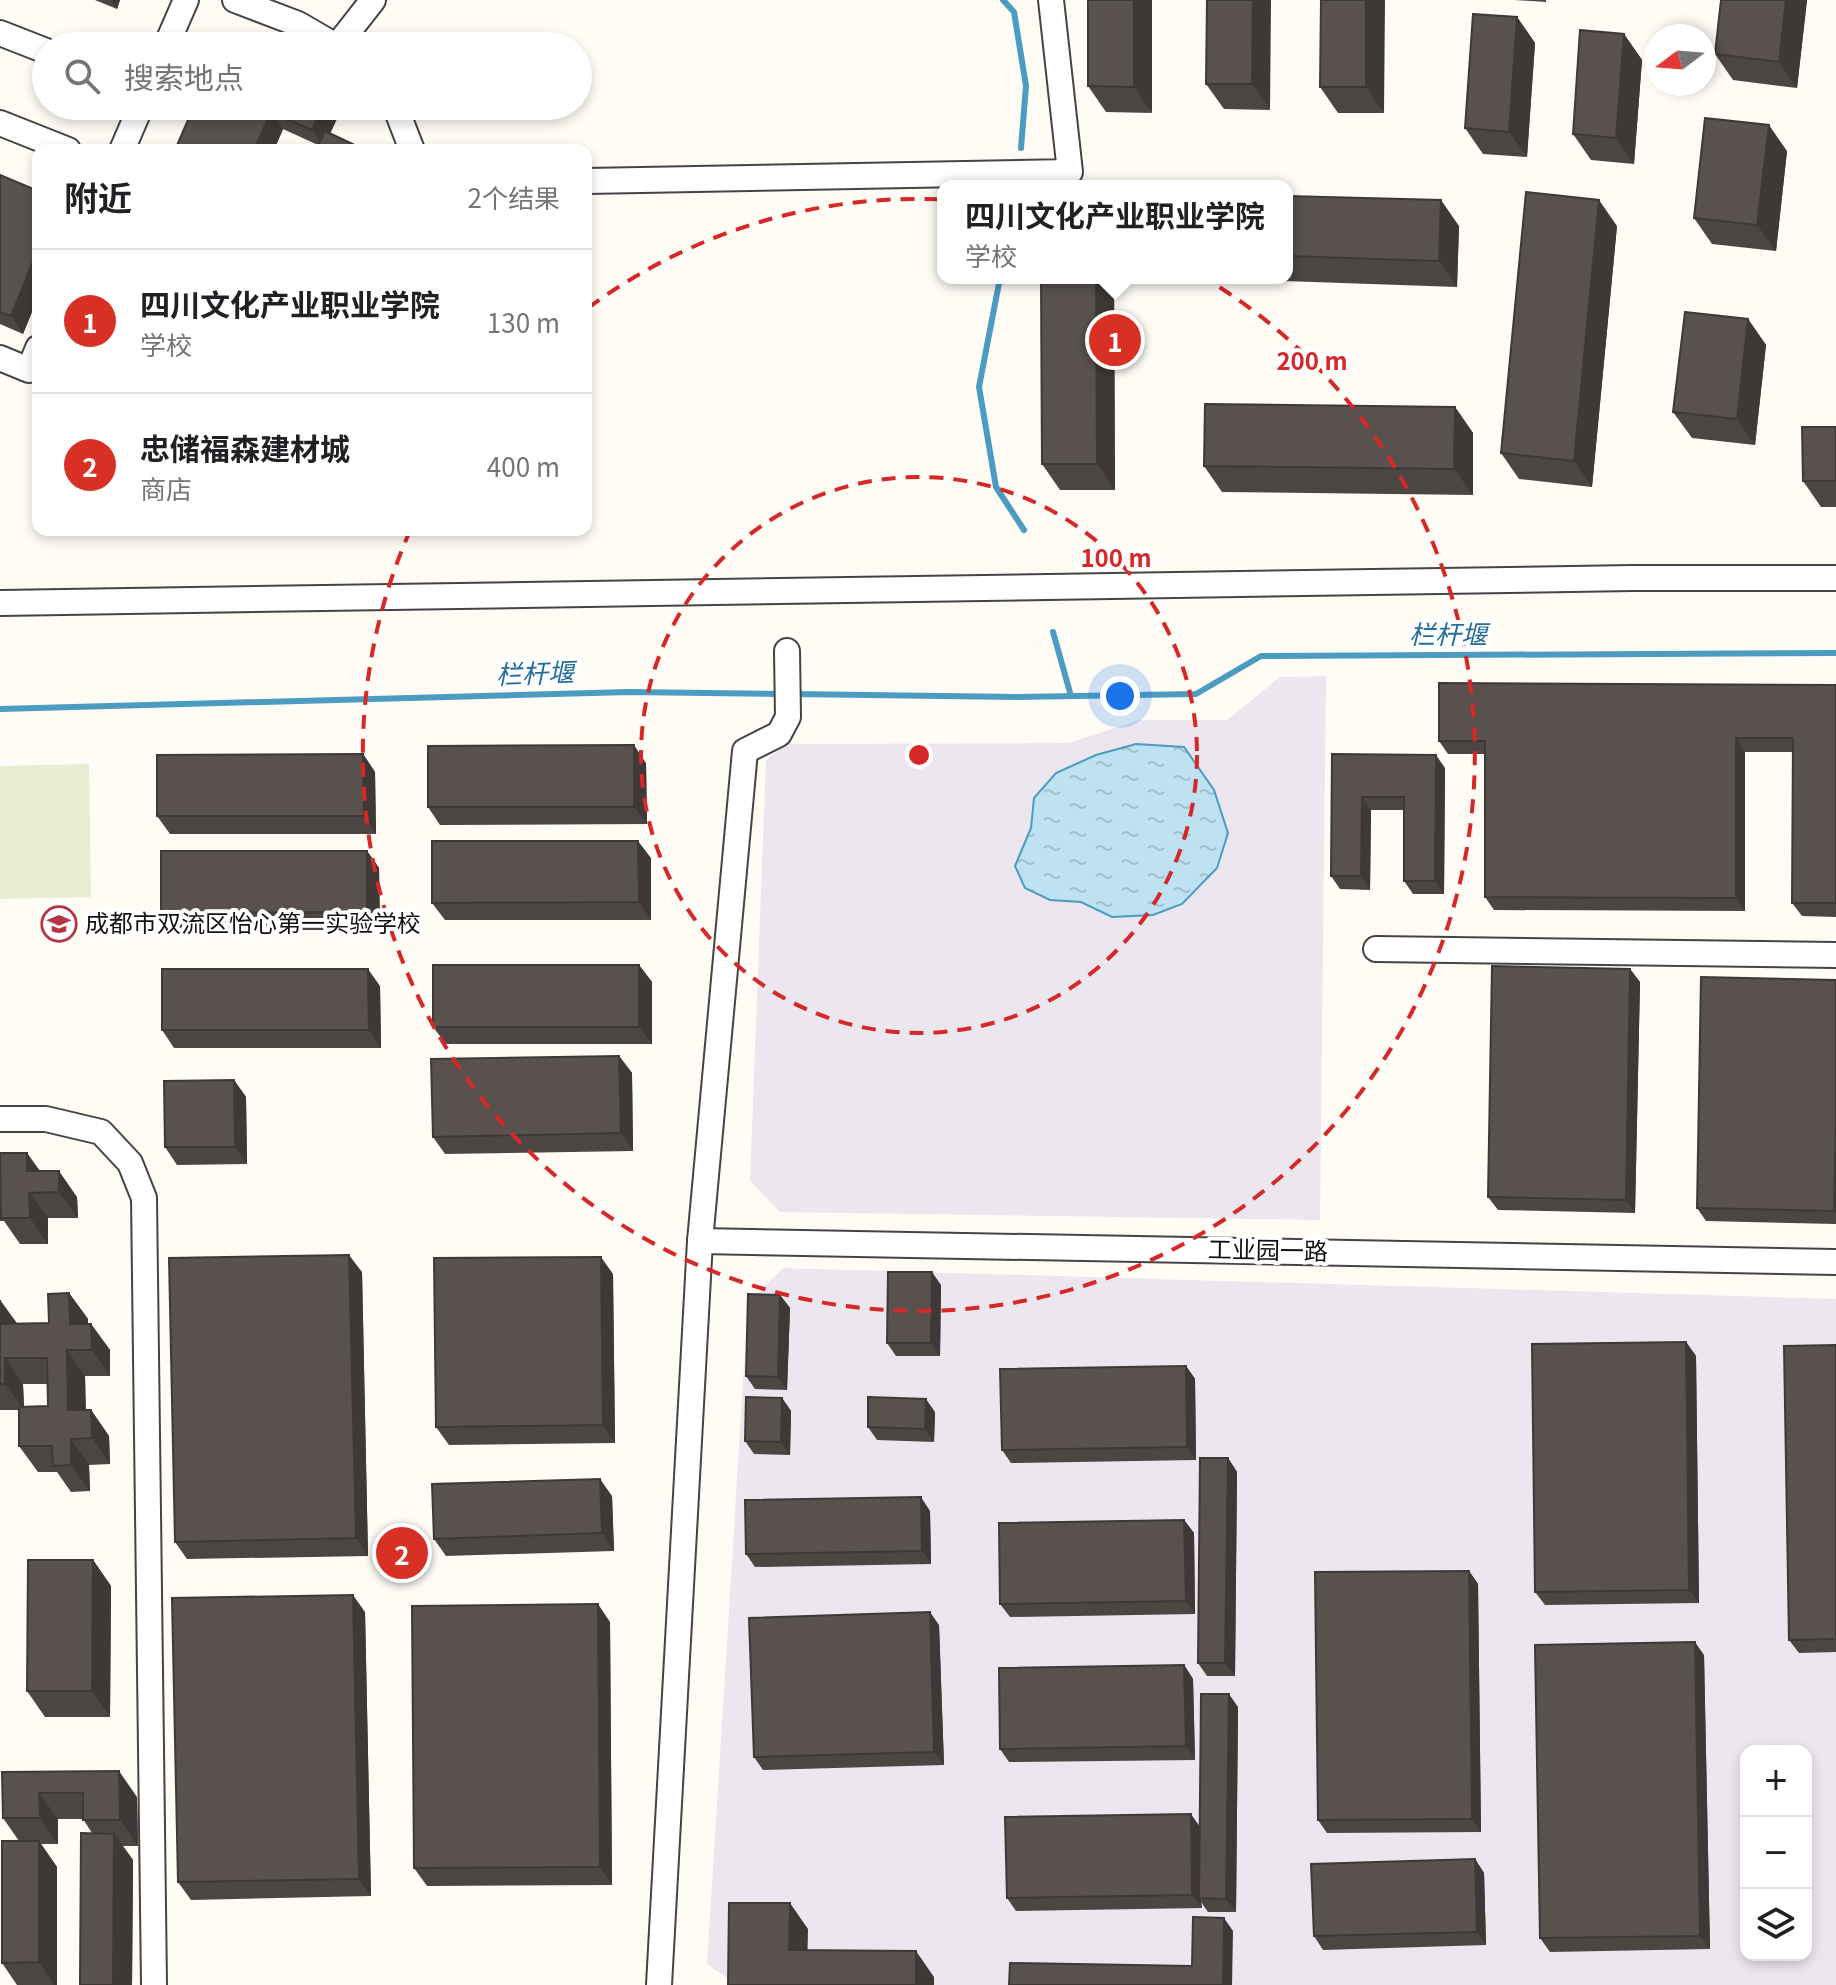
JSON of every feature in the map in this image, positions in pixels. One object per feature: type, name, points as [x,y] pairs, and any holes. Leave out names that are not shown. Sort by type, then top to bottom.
[{"type":"street","points":[[172,32],[186,0]]},
{"type":"street","points":[[235,0],[312,32]]},
{"type":"street","points":[[348,32],[373,0]]},
{"type":"street","points":[[592,181],[1070,172],[1051,0]]},
{"type":"street","points":[[0,33],[32,46]]},
{"type":"street","points":[[125,144],[135,120]]},
{"type":"street","points":[[400,120],[410,144]]},
{"type":"street","points":[[0,123],[53,144]]},
{"type":"street","points":[[0,358],[29,370],[32,363]]},
{"type":"street","points":[[0,603],[1633,578],[1836,578]]},
{"type":"street","points":[[659,1985],[700,1241],[745,751],[779,734],[788,717],[787,664]]},
{"type":"street","points":[[1376,949],[1836,955]]},
{"type":"street","points":[[0,1119],[46,1119],[101,1132],[130,1163],[144,1198],[154,1985]]},
{"type":"street","name":"工业园一路","points":[[700,1241],[1836,1262]]},
{"type":"shaded area","points":[[1326,676],[1320,1220],[780,1212],[750,1181],[766,760],[786,744],[1069,743],[1139,720],[1227,720],[1280,677]]},
{"type":"shaded area","points":[[783,1268],[1836,1299],[1836,1985],[736,1985],[707,1964],[748,1302]]},
{"type":"green space","points":[[89,764],[91,897],[0,899],[0,766]]},
{"type":"water","points":[[1136,744],[1184,747],[1214,790],[1228,833],[1217,868],[1182,904],[1153,915],[1112,917],[1081,902],[1050,900],[1025,888],[1015,866],[1031,828],[1034,798],[1056,773],[1096,755]]},
{"type":"building","points":[[1088,0],[1134,0],[1134,87],[1088,86]]},
{"type":"building","points":[[1207,0],[1253,0],[1252,84],[1206,84]]},
{"type":"building","points":[[1321,0],[1366,0],[1366,87],[1320,87]]},
{"type":"building","points":[[1721,0],[1786,0],[1779,62],[1716,54]]},
{"type":"building","points":[[1473,14],[1517,17],[1509,132],[1465,128]]},
{"type":"building","points":[[1580,30],[1624,34],[1616,138],[1573,134]]},
{"type":"building","points":[[1705,118],[1769,125],[1757,225],[1694,218]]},
{"type":"building","points":[[188,120],[267,120],[257,144],[178,144]]},
{"type":"building","points":[[289,120],[317,120],[312,130]]},
{"type":"building","points":[[325,131],[352,144],[319,144]]},
{"type":"building","points":[[0,175],[32,188],[32,264],[11,316],[0,312]]},
{"type":"building","points":[[1526,192],[1599,200],[1574,461],[1501,453]]},
{"type":"building","points":[[1293,196],[1441,200],[1439,261],[1293,256]]},
{"type":"building","points":[[1041,284],[1096,284],[1097,464],[1042,464]]},
{"type":"building","points":[[1685,312],[1748,319],[1737,419],[1673,412]]},
{"type":"building","points":[[1205,404],[1455,407],[1454,469],[1204,466]]},
{"type":"building","points":[[1802,427],[1836,427],[1836,481],[1803,481]]},
{"type":"building","points":[[1439,683],[1836,685],[1836,903],[1792,903],[1793,738],[1736,738],[1736,898],[1485,897],[1485,741],[1439,741]]},
{"type":"building","points":[[634,745],[634,807],[428,807],[428,746]]},
{"type":"building","points":[[363,754],[364,816],[157,816],[157,755]]},
{"type":"building","points":[[1332,754],[1436,755],[1435,881],[1404,881],[1404,797],[1362,797],[1361,876],[1331,876]]},
{"type":"building","points":[[432,841],[638,841],[639,902],[432,903]]},
{"type":"building","points":[[161,851],[367,851],[367,912],[161,913]]},
{"type":"building","points":[[433,965],[639,965],[639,1027],[433,1027]]},
{"type":"building","points":[[1492,966],[1630,969],[1626,1200],[1488,1197]]},
{"type":"building","points":[[162,969],[368,969],[369,1030],[162,1030]]},
{"type":"building","points":[[1701,977],[1836,980],[1834,1211],[1697,1208]]},
{"type":"building","points":[[619,1056],[621,1133],[433,1137],[431,1059]]},
{"type":"building","points":[[234,1080],[235,1147],[165,1147],[164,1081]]},
{"type":"building","points":[[0,1153],[27,1153],[27,1171],[59,1171],[59,1192],[29,1193],[30,1218],[1,1218]]},
{"type":"building","points":[[349,1255],[356,1538],[175,1542],[169,1258]]},
{"type":"building","points":[[601,1257],[603,1425],[436,1427],[434,1258]]},
{"type":"building","points":[[888,1272],[932,1272],[931,1343],[887,1343]]},
{"type":"building","points":[[69,1293],[70,1324],[91,1324],[92,1350],[67,1350],[68,1410],[91,1410],[92,1438],[71,1439],[71,1465],[53,1466],[52,1446],[19,1446],[19,1407],[48,1406],[47,1358],[5,1358],[5,1384],[0,1384],[0,1300],[1,1324],[49,1323],[48,1294]]},
{"type":"building","points":[[748,1294],[780,1295],[778,1377],[746,1376]]},
{"type":"building","points":[[1686,1342],[1689,1590],[1535,1592],[1532,1344]]},
{"type":"building","points":[[1836,1345],[1836,1639],[1789,1640],[1784,1346]]},
{"type":"building","points":[[1186,1366],[1187,1447],[1002,1450],[1000,1369]]},
{"type":"building","points":[[746,1397],[782,1398],[781,1442],[745,1441]]},
{"type":"building","points":[[868,1397],[926,1399],[925,1429],[868,1427]]},
{"type":"building","points":[[1200,1458],[1228,1458],[1225,1663],[1198,1663]]},
{"type":"building","points":[[600,1479],[602,1533],[434,1539],[432,1484]]},
{"type":"building","points":[[921,1497],[922,1551],[746,1554],[745,1500]]},
{"type":"building","points":[[1184,1520],[1186,1601],[1000,1604],[999,1523]]},
{"type":"building","points":[[28,1560],[93,1560],[92,1691],[27,1691]]},
{"type":"building","points":[[1469,1571],[1472,1819],[1318,1820],[1315,1572]]},
{"type":"building","points":[[353,1595],[359,1879],[178,1882],[172,1598]]},
{"type":"building","points":[[598,1604],[600,1867],[414,1868],[412,1606]]},
{"type":"building","points":[[930,1612],[934,1752],[754,1757],[749,1618]]},
{"type":"building","points":[[1695,1642],[1700,1936],[1540,1938],[1535,1645]]},
{"type":"building","points":[[1184,1665],[1186,1746],[1000,1749],[999,1668]]},
{"type":"building","points":[[1201,1694],[1229,1694],[1226,1899],[1199,1898]]},
{"type":"building","points":[[119,1771],[120,1820],[83,1820],[83,1793],[39,1793],[40,1818],[3,1818],[2,1772]]},
{"type":"building","points":[[1191,1814],[1192,1895],[1007,1898],[1005,1817]]},
{"type":"building","points":[[81,1833],[114,1834],[113,1985],[80,1985]]},
{"type":"building","points":[[2,1841],[39,1841],[39,1962],[2,1963]]},
{"type":"building","points":[[1475,1859],[1477,1932],[1314,1936],[1311,1864]]},
{"type":"building","points":[[729,1903],[790,1903],[789,1950],[916,1951],[916,1985],[728,1985]]},
{"type":"building","points":[[1193,1917],[1224,1918],[1223,1985],[1009,1985],[1010,1963],[1192,1966]]},
{"type":"waterway","name":"栏杆堰","points":[[1003,0],[1014,12],[1026,86],[1021,148]]},
{"type":"waterway","name":"栏杆堰","points":[[999,284],[979,387],[996,487],[1024,530]]},
{"type":"waterway","name":"栏杆堰","points":[[1053,632],[1071,696]]},
{"type":"waterway","name":"栏杆堰","points":[[791,694],[1017,697],[1196,694],[1261,656],[1836,653]]},
{"type":"waterway","name":"栏杆堰","points":[[0,709],[629,692],[780,694]]},
{"type":"place","name":"四川文化产业职业学院","points":[[1115,340]]},
{"type":"place","name":"成都市双流区怡心第一实验学校","points":[[59,924]]},
{"type":"place","name":"忠储福森建材城","points":[[402,1553]]}]
